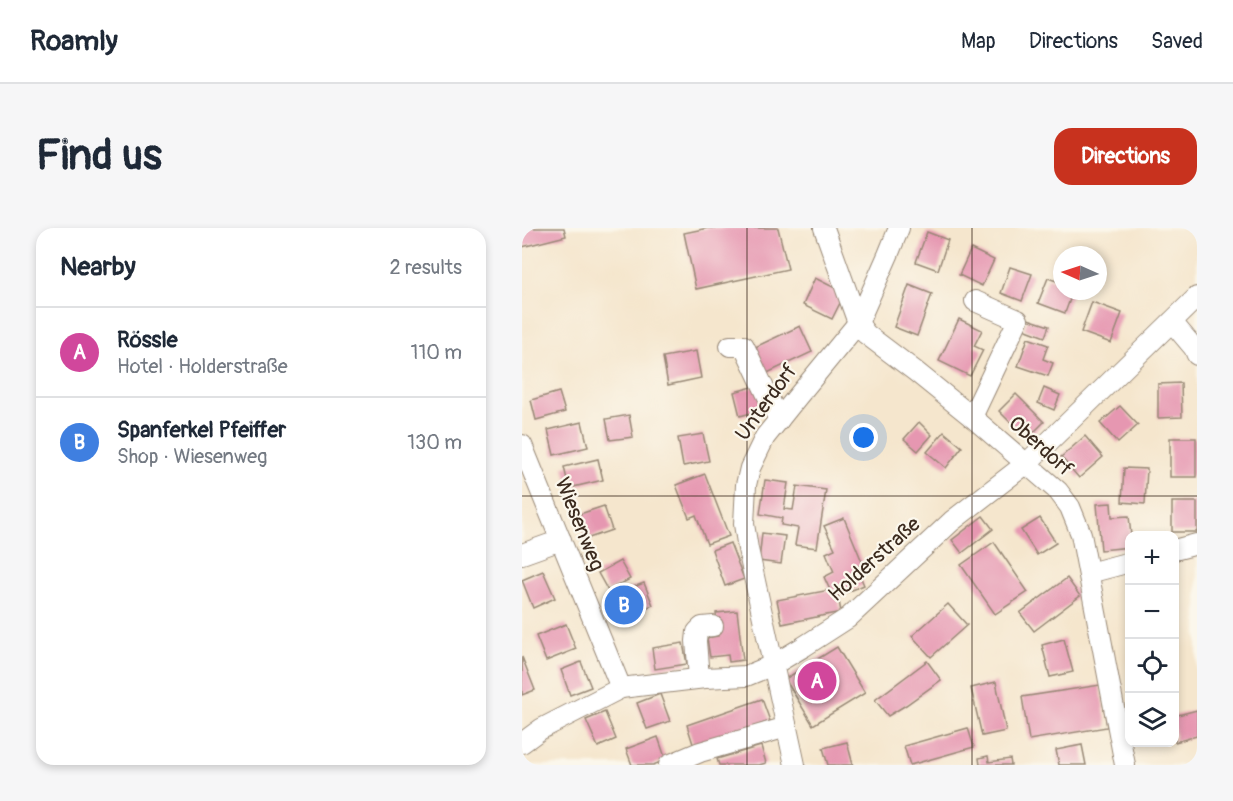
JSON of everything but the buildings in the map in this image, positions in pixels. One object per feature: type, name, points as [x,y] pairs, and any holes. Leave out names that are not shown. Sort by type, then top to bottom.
[{"type":"street","points":[[824,228],[858,323]]},
{"type":"street","name":"Unterdorf","points":[[795,765],[748,549],[744,524],[746,485],[750,468],[765,437],[858,323],[898,228]]},
{"type":"street","name":"Holderstraße","points":[[522,743],[541,729],[621,688],[699,678],[746,676],[773,665],[848,618],[952,521],[1027,463],[1197,297]]},
{"type":"street","points":[[972,417],[1018,320],[975,301]]},
{"type":"street","points":[[1172,322],[1194,348],[1197,355]]},
{"type":"street","name":"Oberdorf","points":[[858,323],[866,334],[1027,463],[1058,491],[1070,507],[1081,534],[1125,765]]},
{"type":"street","points":[[730,346],[744,346],[779,420]]},
{"type":"street","name":"Wiesenweg","points":[[522,446],[621,688]]},
{"type":"street","points":[[522,554],[561,540]]},
{"type":"street","points":[[1179,549],[1197,544]]},
{"type":"street","points":[[1089,573],[1125,563]]},
{"type":"street","points":[[699,678],[697,632],[702,627],[713,626]]},
{"type":"street","points":[[669,765],[700,752],[787,727]]},
{"type":"place","name":"Spanferkel Pfeiffer","points":[[624,605]]},
{"type":"place","name":"Rössle","points":[[817,681]]}]
